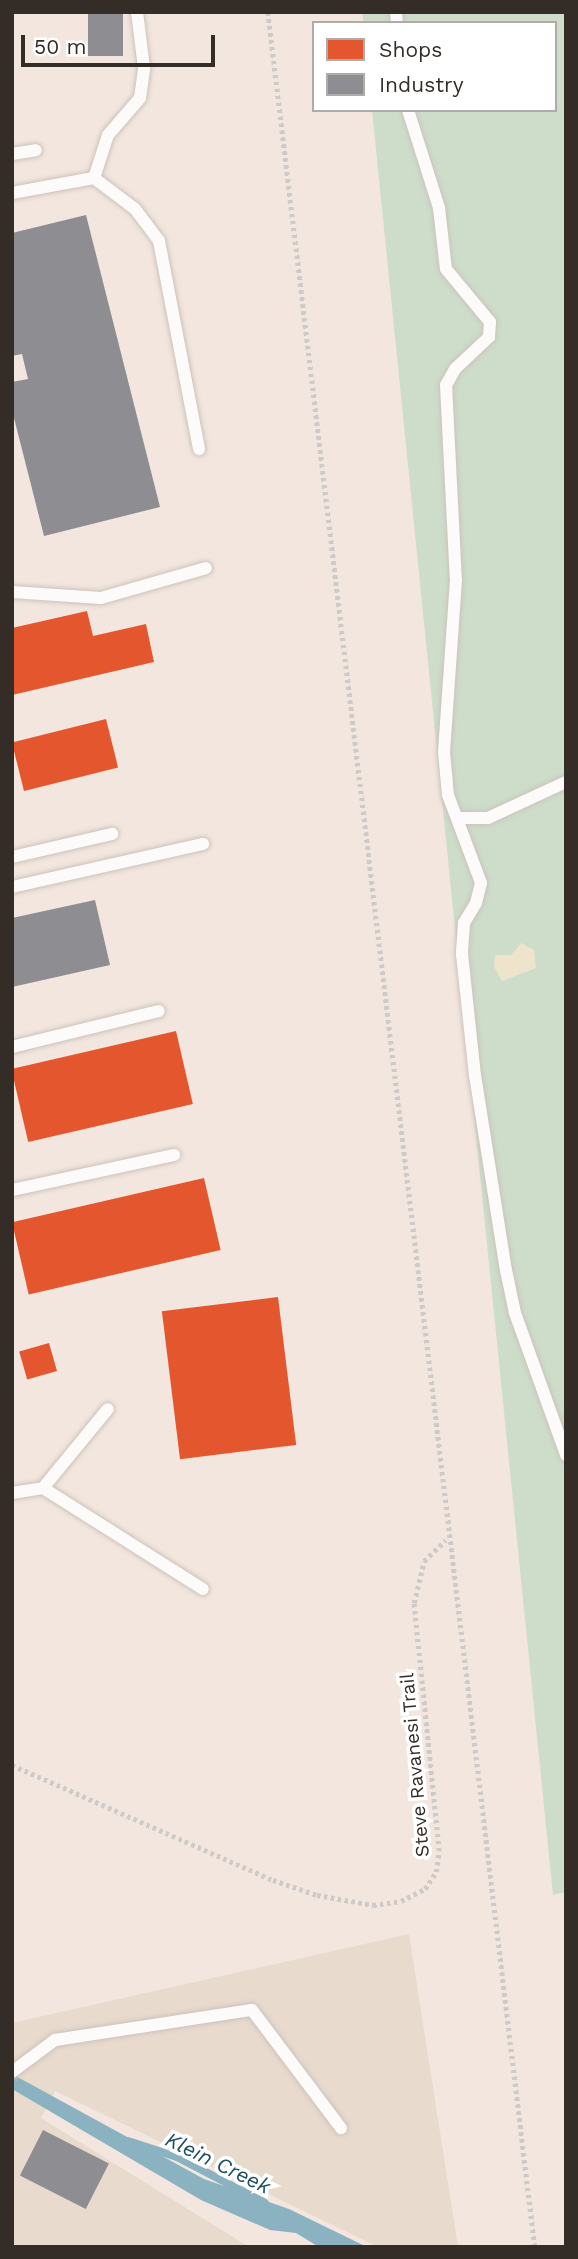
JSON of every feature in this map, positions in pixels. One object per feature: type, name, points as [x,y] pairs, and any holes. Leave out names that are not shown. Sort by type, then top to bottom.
[{"type":"lane","points":[[94,178],[108,135],[140,98],[144,68],[137,12]]},
{"type":"lane","points":[[409,112],[439,208],[446,269],[490,323],[489,337],[454,369],[446,385],[456,580],[444,751],[448,795],[481,883],[476,903],[464,923],[462,954],[475,1075],[506,1270],[515,1314],[566,1455]]},
{"type":"lane","points":[[12,154],[36,150]]},
{"type":"lane","points":[[12,193],[94,178],[135,208],[159,241],[200,449]]},
{"type":"lane","points":[[12,592],[100,598],[206,568]]},
{"type":"lane","points":[[457,818],[488,818],[566,782]]},
{"type":"lane","points":[[12,858],[112,834]]},
{"type":"lane","points":[[12,887],[203,844]]},
{"type":"lane","points":[[12,1047],[159,1010]]},
{"type":"lane","points":[[12,1190],[174,1155]]},
{"type":"lane","points":[[12,1493],[43,1488],[108,1409]]},
{"type":"lane","points":[[43,1488],[203,1590]]},
{"type":"lane","points":[[12,2071],[55,2040],[252,2010],[341,2128]]},
{"type":"path","points":[[268,12],[447,1539],[535,2247]]},
{"type":"path","name":"Steve Ravanesi Trail","points":[[12,1765],[273,1880],[317,1895],[373,1905],[401,1901],[425,1889],[436,1872],[439,1851],[414,1603],[424,1561],[447,1539]]},
{"type":"shaded area","points":[[409,1934],[458,2247],[378,2247],[55,2091],[41,2118],[249,2247],[12,2247],[12,2023]]},
{"type":"green space","points":[[362,12],[566,12],[566,1892],[553,1895],[372,112],[557,112],[557,21],[364,21]]},
{"type":"sand","points":[[521,943],[534,950],[536,968],[502,981],[494,967],[495,955],[511,955]]},
{"type":"water","points":[[12,2074],[204,2179],[289,2209],[367,2247],[319,2247],[296,2233],[270,2230],[201,2200],[12,2089]]},
{"type":"building: Shops","points":[[87,611],[93,636],[146,624],[154,662],[12,695],[12,628]]},
{"type":"building: Shops","points":[[106,719],[118,768],[24,791],[12,742]]},
{"type":"building: Shops","points":[[176,1031],[193,1104],[28,1142],[12,1069]]},
{"type":"building: Shops","points":[[204,1178],[221,1250],[29,1294],[12,1222]]},
{"type":"building: Shops","points":[[278,1297],[296,1445],[180,1459],[162,1311]]},
{"type":"building: Shops","points":[[49,1343],[57,1371],[27,1379],[19,1352]]},
{"type":"building: Industry","points":[[88,12],[123,12],[123,56],[88,56]]},
{"type":"building: Industry","points":[[86,215],[160,507],[44,536],[12,410],[12,382],[28,379],[22,354],[12,356],[12,233]]},
{"type":"building: Industry","points":[[95,900],[110,965],[12,987],[12,918]]},
{"type":"building: Industry","points":[[43,2130],[109,2164],[86,2209],[20,2175]]},
{"type":"waterway","name":"Klein Creek","points":[[128,2141],[177,2157],[265,2203]]}]
